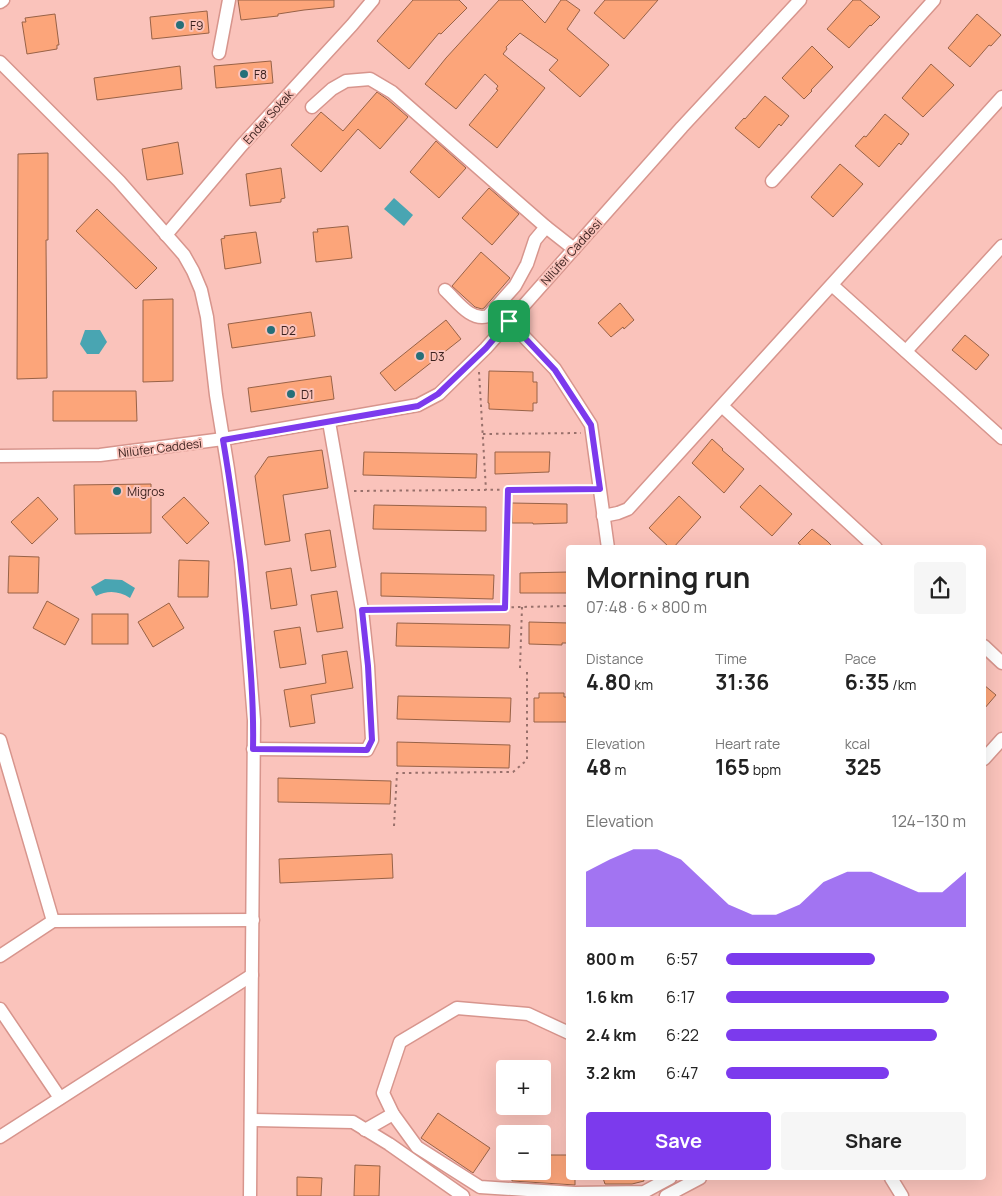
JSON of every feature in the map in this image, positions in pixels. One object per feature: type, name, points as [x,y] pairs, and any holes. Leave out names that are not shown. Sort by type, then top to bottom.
[{"type":"street","points":[[219,53],[229,0]]},
{"type":"street","name":"Ender Sokak","points":[[166,235],[242,145],[352,25],[372,0]]},
{"type":"street","name":"Nilüfer Caddesi","points":[[0,456],[100,455],[223,440],[418,406],[438,394],[478,355],[682,127],[800,0]]},
{"type":"street","points":[[772,181],[934,0]]},
{"type":"street","points":[[0,62],[119,181],[184,254],[201,290],[208,317],[216,395],[241,562],[254,720],[250,1196]]},
{"type":"street","points":[[312,107],[332,89],[346,81],[370,79],[392,92],[546,228],[574,249]]},
{"type":"street","points":[[603,516],[628,509],[1001,101]]},
{"type":"street","points":[[445,290],[474,317],[482,318],[488,316],[515,286],[527,264],[536,240],[546,228]]},
{"type":"street","points":[[906,351],[1002,246]]},
{"type":"street","points":[[832,285],[1002,438]]},
{"type":"street","points":[[509,321],[555,370],[591,425],[608,545]]},
{"type":"street","points":[[722,406],[873,545]]},
{"type":"street","points":[[253,749],[367,750],[372,740],[368,666],[362,610],[329,422]]},
{"type":"street","points":[[986,648],[1002,663]]},
{"type":"street","points":[[986,757],[1002,739]]},
{"type":"street","points":[[0,740],[53,921]]},
{"type":"street","points":[[0,956],[53,921],[253,920]]},
{"type":"street","points":[[0,1137],[252,975]]},
{"type":"street","points":[[566,1032],[528,1014],[457,1008],[400,1042],[383,1094],[393,1114],[417,1146],[480,1187],[575,1193],[644,1192],[666,1180]]},
{"type":"street","points":[[0,1010],[60,1098]]},
{"type":"street","points":[[365,1130],[393,1114]]},
{"type":"street","points":[[251,1120],[353,1122],[389,1144],[463,1196]]},
{"type":"street","points":[[666,1196],[696,1180]]},
{"type":"street","points":[[892,1180],[902,1196]]},
{"type":"path","points":[[478,355],[486,490]]},
{"type":"path","points":[[483,434],[592,433]]},
{"type":"path","points":[[341,491],[600,489]]},
{"type":"path","points":[[505,608],[508,490]]},
{"type":"path","points":[[362,610],[566,606]]},
{"type":"path","points":[[520,668],[522,607]]},
{"type":"path","points":[[394,826],[397,773],[514,772],[528,760],[527,668]]},
{"type":"water","points":[[394,198],[413,215],[404,226],[384,209]]},
{"type":"water","points":[[85,330],[100,330],[107,342],[99,354],[87,354],[80,344]]},
{"type":"water","points":[[105,579],[122,580],[135,588],[130,598],[113,592],[96,596],[91,587]]},
{"type":"building","points":[[238,0],[334,0],[334,7],[241,20]]},
{"type":"building","points":[[413,0],[459,0],[467,8],[441,34],[439,33],[409,69],[377,41]]},
{"type":"building","points":[[499,0],[522,0],[545,23],[561,0],[566,0],[580,10],[567,29],[609,65],[580,97],[549,70],[558,60],[520,33],[506,47],[507,49],[503,54],[545,88],[497,148],[469,125],[498,90],[496,89],[498,86],[485,74],[456,109],[425,84]]},
{"type":"building","points":[[605,0],[658,0],[624,39],[594,13]]},
{"type":"building","points":[[853,0],[860,0],[880,17],[849,48],[827,29]]},
{"type":"building","name":"F9","points":[[207,11],[209,33],[152,39],[150,17]]},
{"type":"building","points":[[55,14],[59,45],[57,45],[57,49],[27,54],[22,22],[26,22],[25,18]]},
{"type":"building","points":[[977,14],[1001,35],[991,46],[989,45],[970,67],[948,48]]},
{"type":"building","points":[[812,46],[833,67],[804,99],[782,78]]},
{"type":"building","name":"F8","points":[[271,61],[273,83],[216,88],[214,66]]},
{"type":"building","points":[[931,64],[954,85],[923,117],[902,98]]},
{"type":"building","points":[[180,66],[182,89],[97,100],[94,78]]},
{"type":"building","points":[[377,92],[408,117],[380,149],[358,129],[321,172],[291,145],[321,112],[343,131]]},
{"type":"building","points":[[765,96],[789,116],[781,126],[779,124],[759,148],[735,128]]},
{"type":"building","points":[[885,114],[909,134],[879,167],[855,146],[864,136],[866,137]]},
{"type":"building","points":[[436,141],[466,168],[439,198],[410,172]]},
{"type":"building","points":[[178,142],[183,174],[147,180],[142,149]]},
{"type":"building","points":[[48,153],[48,240],[46,240],[47,378],[17,379],[18,154]]},
{"type":"building","points":[[840,164],[863,184],[833,217],[811,197]]},
{"type":"building","points":[[281,168],[285,198],[281,199],[281,202],[250,206],[246,174]]},
{"type":"building","points":[[489,188],[519,214],[492,245],[462,218]]},
{"type":"building","points":[[97,209],[157,268],[136,289],[76,231]]},
{"type":"building","points":[[348,226],[352,258],[316,262],[313,232],[318,232],[317,229]]},
{"type":"building","points":[[256,232],[261,263],[225,269],[221,239],[225,238],[224,236]]},
{"type":"building","points":[[481,252],[510,278],[482,309],[475,307],[452,286]]},
{"type":"building","points":[[173,299],[173,381],[143,382],[143,300]]},
{"type":"building","points":[[620,303],[634,320],[611,337],[598,323]]},
{"type":"building","name":"D2","points":[[311,312],[315,336],[232,348],[228,324]]},
{"type":"building","name":"D3","points":[[446,320],[461,339],[395,391],[380,373]]},
{"type":"building","points":[[965,335],[989,355],[976,370],[952,350]]},
{"type":"building","points":[[489,371],[533,372],[533,382],[537,382],[537,403],[533,403],[533,411],[489,409]]},
{"type":"building","name":"D1","points":[[331,376],[334,399],[251,412],[248,388]]},
{"type":"building","points":[[53,391],[136,391],[137,421],[53,421]]},
{"type":"building","points":[[712,439],[744,469],[724,493],[692,463]]},
{"type":"building","points":[[322,450],[328,488],[283,495],[290,541],[265,545],[255,476],[268,457]]},
{"type":"building","points":[[364,452],[477,454],[476,478],[363,475]]},
{"type":"building","points":[[495,452],[550,452],[549,472],[495,474]]},
{"type":"building","points":[[151,484],[151,533],[75,534],[74,485]]},
{"type":"building","points":[[760,485],[792,514],[772,536],[740,507]]},
{"type":"building","points":[[679,496],[701,517],[676,545],[667,545],[649,528]]},
{"type":"building","points":[[38,497],[58,519],[32,544],[11,522]]},
{"type":"building","points":[[184,497],[209,523],[187,544],[162,517]]},
{"type":"building","points":[[512,503],[567,504],[567,523],[512,523]]},
{"type":"building","points":[[374,505],[486,507],[486,531],[373,529]]},
{"type":"building","points":[[812,529],[831,545],[800,545],[798,543]]},
{"type":"building","points":[[330,530],[336,567],[311,571],[305,534]]},
{"type":"building","points":[[9,556],[39,557],[38,593],[8,593]]},
{"type":"building","points":[[179,560],[209,561],[208,597],[178,597]]},
{"type":"building","points":[[291,568],[297,605],[271,609],[266,572]]},
{"type":"building","points":[[566,572],[566,593],[520,593],[520,573]]},
{"type":"building","points":[[381,573],[494,575],[493,599],[381,596]]},
{"type":"building","points":[[337,591],[343,628],[317,632],[311,595]]},
{"type":"building","points":[[47,601],[79,619],[65,645],[33,628]]},
{"type":"building","points":[[169,603],[184,628],[153,647],[138,622]]},
{"type":"building","points":[[92,614],[128,614],[128,644],[92,644]]},
{"type":"building","points":[[529,622],[566,623],[566,643],[562,643],[562,645],[529,644]]},
{"type":"building","points":[[397,623],[510,625],[509,648],[396,646]]},
{"type":"building","points":[[300,627],[306,664],[280,668],[274,631]]},
{"type":"building","points":[[347,651],[353,688],[311,695],[315,723],[290,727],[284,690],[326,683],[322,655]]},
{"type":"building","points":[[986,687],[996,695],[986,707]]},
{"type":"building","points":[[539,693],[564,693],[564,697],[566,697],[566,722],[534,722],[534,698],[539,698]]},
{"type":"building","points":[[398,696],[511,698],[510,722],[397,719]]},
{"type":"building","points":[[397,742],[510,745],[509,768],[397,766]]},
{"type":"building","points":[[278,778],[391,781],[390,804],[278,802]]},
{"type":"building","points":[[392,854],[393,878],[280,883],[279,859]]},
{"type":"building","points":[[438,1113],[490,1148],[473,1173],[421,1138]]},
{"type":"building","points":[[551,1155],[566,1155],[566,1180],[575,1180],[575,1185],[512,1181],[551,1180]]},
{"type":"building","points":[[355,1165],[380,1166],[379,1196],[354,1196]]},
{"type":"building","points":[[297,1177],[322,1178],[321,1196],[297,1196]]},
{"type":"building","points":[[604,1180],[644,1181],[632,1184],[605,1184]]},
{"type":"place","name":"F9","points":[[180,25]]},
{"type":"place","name":"F8","points":[[244,74]]},
{"type":"place","name":"D2","points":[[271,330]]},
{"type":"place","name":"D3","points":[[420,356]]},
{"type":"place","name":"D1","points":[[291,394]]},
{"type":"place","name":"Migros","points":[[117,491]]},
{"type":"route","points":[[509,321],[555,370],[591,425],[600,489],[508,490],[505,608],[362,610],[368,666],[372,740],[367,750],[253,749],[254,720],[241,562],[223,440],[418,406],[438,394],[486,348],[509,321]]}]
